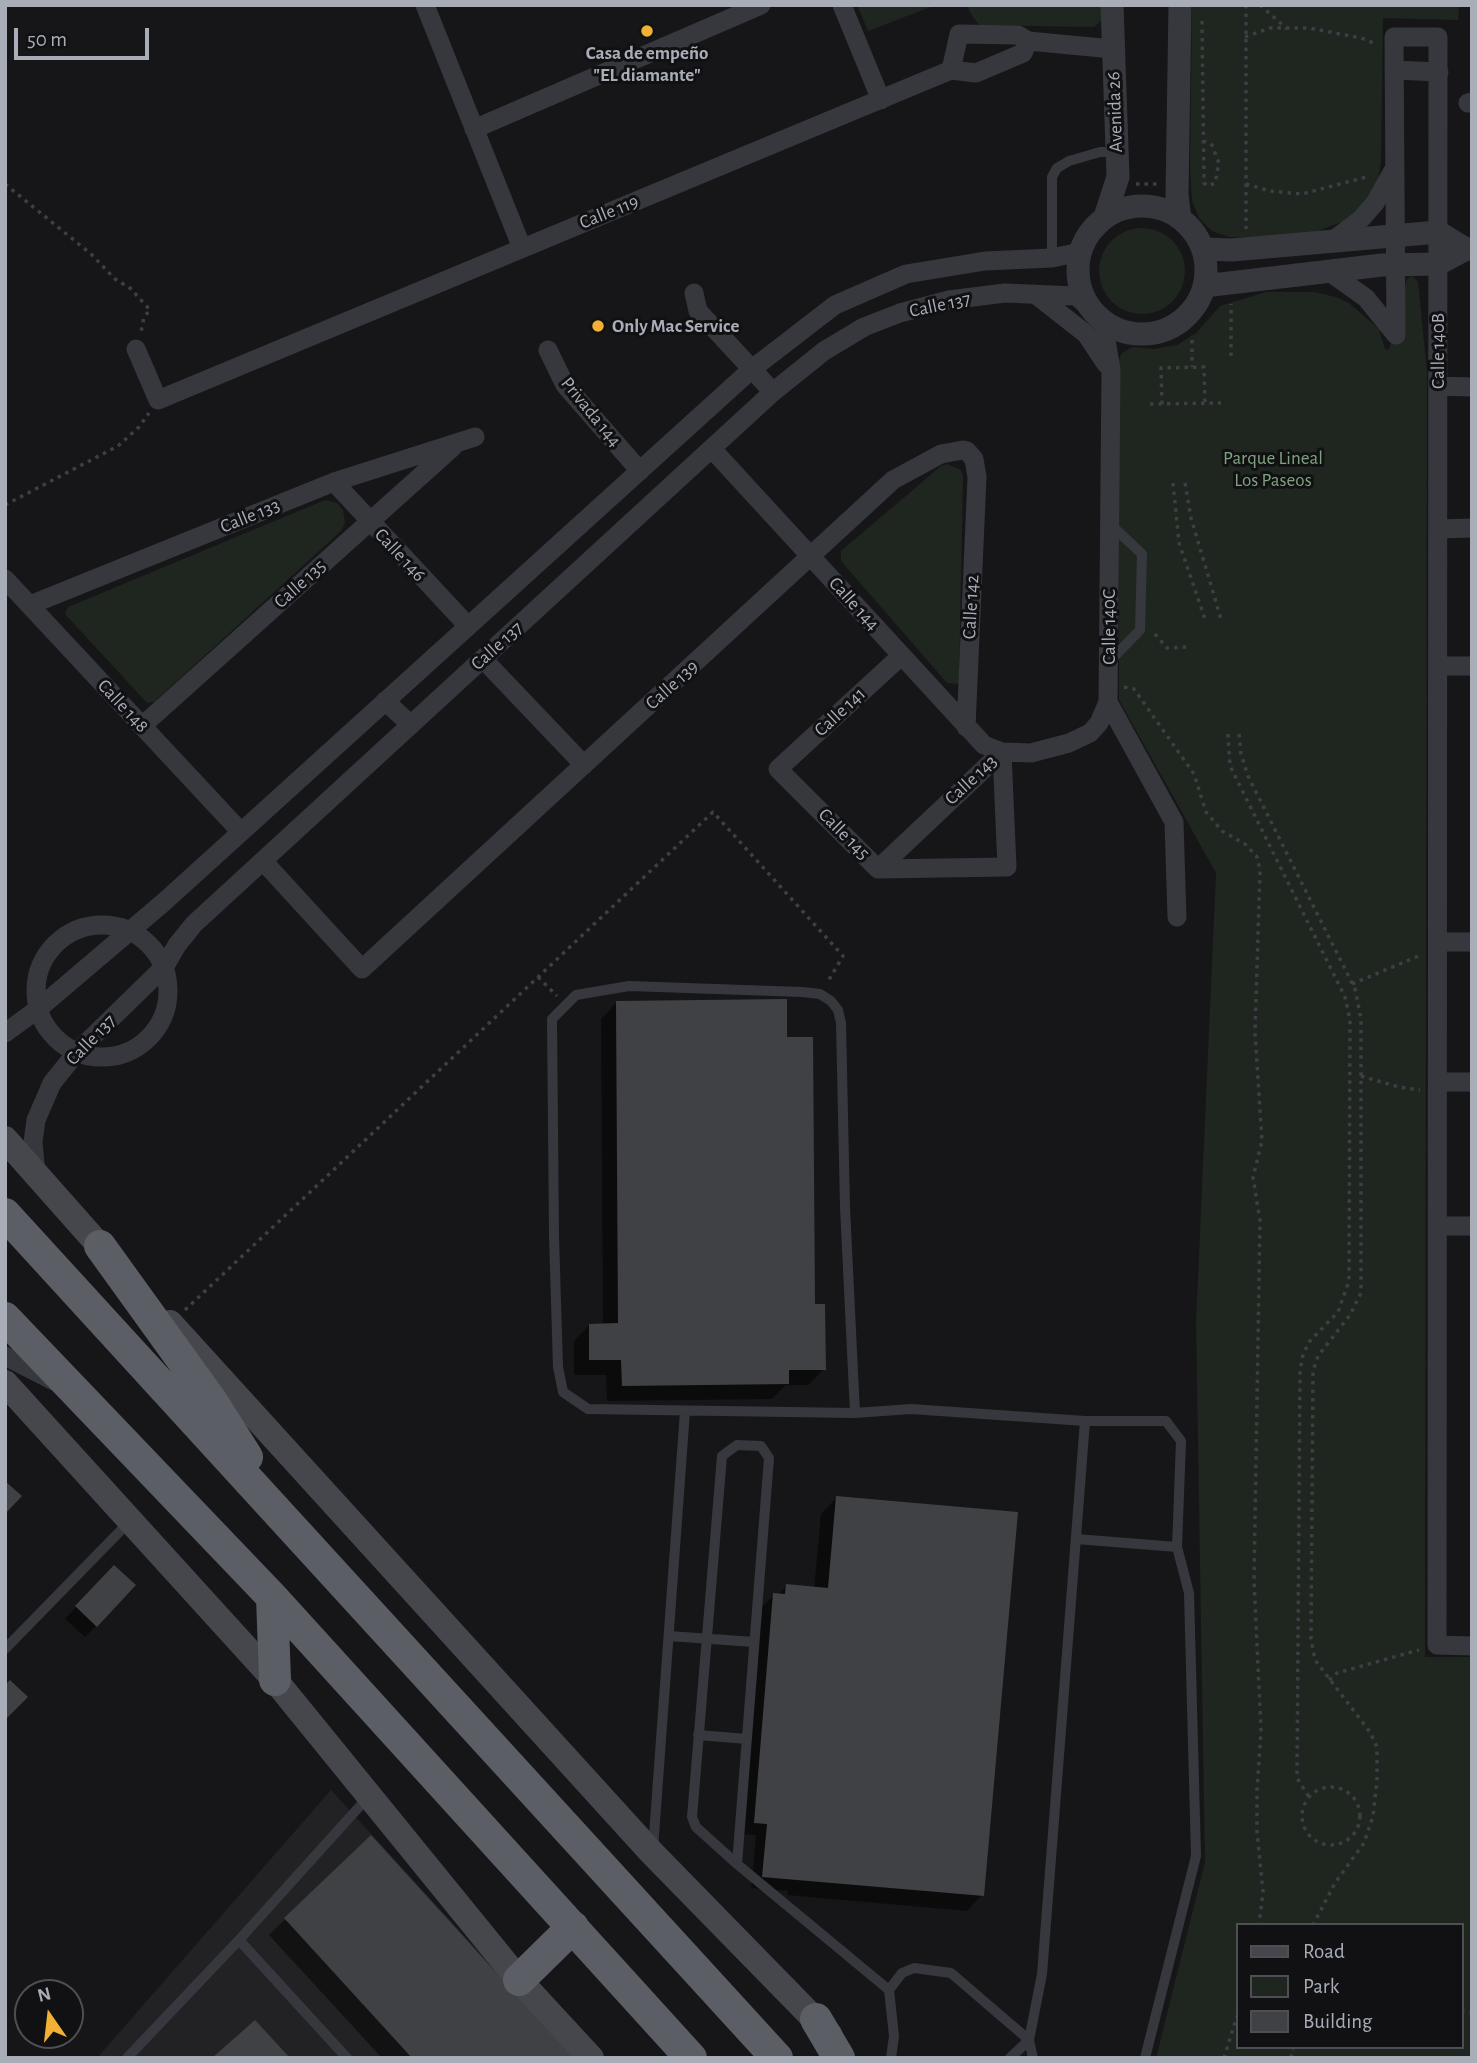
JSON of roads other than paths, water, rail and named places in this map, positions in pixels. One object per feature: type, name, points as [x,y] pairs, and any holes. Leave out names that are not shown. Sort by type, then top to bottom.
[{"type":"highway","points":[[5,1214],[777,2058]]},
{"type":"highway","points":[[100,1246],[211,1400],[290,1526]]},
{"type":"highway","points":[[5,1318],[272,1597],[691,2058]]},
{"type":"highway","points":[[272,1597],[275,1680]]},
{"type":"highway","points":[[519,1980],[573,1927]]},
{"type":"highway","points":[[816,2019],[839,2058]]},
{"type":"main road","points":[[5,1139],[652,1853],[816,2019],[848,2058]]},
{"type":"main road","points":[[5,1383],[275,1680],[519,1980],[591,2058]]},
{"type":"street","points":[[425,5],[522,248]]},
{"type":"street","points":[[474,129],[761,5]]},
{"type":"street","points":[[842,5],[881,100]]},
{"type":"street","name":"Avenida 26","points":[[1105,217],[1117,184],[1112,5]]},
{"type":"street","points":[[1180,5],[1177,195],[1180,218]]},
{"type":"street","points":[[951,70],[959,34],[1018,35],[1028,41],[1113,49]]},
{"type":"street","name":"Calle 140B","points":[[1394,70],[1394,37],[1438,37],[1437,1645],[1472,1646]]},
{"type":"street","name":"Calle 119","points":[[136,349],[158,400],[951,70],[976,73],[1023,53],[1028,41]]},
{"type":"street","points":[[1328,271],[1366,298],[1396,335],[1394,70],[1439,72]]},
{"type":"street","points":[[1332,241],[1361,219],[1375,203],[1394,170]]},
{"type":"street","points":[[1143,205],[1162,209],[1180,218],[1194,232],[1203,249],[1206,268],[1204,286],[1197,303],[1185,317],[1171,327],[1136,333],[1118,329],[1096,314],[1080,290],[1077,271],[1080,252],[1087,235],[1105,217],[1123,208],[1143,205]]},
{"type":"street","points":[[1203,249],[1233,250],[1438,232],[1469,248]]},
{"type":"street","points":[[1204,286],[1328,271],[1438,264],[1469,248]]},
{"type":"street","name":"Calle 137","points":[[5,1033],[38,1009],[241,832],[752,369],[835,305],[906,274],[985,261],[1052,258],[1080,252]]},
{"type":"street","points":[[694,293],[698,311],[773,392]]},
{"type":"street","name":"Calle 137","points":[[36,1174],[33,1142],[38,1111],[52,1083],[77,1052],[165,966],[194,924],[773,392],[824,351],[864,327],[949,300],[1005,293],[1076,296],[1096,314]]},
{"type":"street","points":[[1035,294],[1086,334],[1111,370]]},
{"type":"street","name":"Calle 140C","points":[[1096,314],[1111,370],[1108,693],[1174,822],[1177,916]]},
{"type":"street","name":"Privada 144","points":[[548,350],[565,386],[640,471]]},
{"type":"street","points":[[1438,386],[1472,387]]},
{"type":"street","name":"Calle 133","points":[[30,605],[334,482],[467,440]]},
{"type":"street","name":"Calle 135","points":[[142,726],[369,522],[467,440]]},
{"type":"street","name":"Calle 144","points":[[712,449],[966,727],[984,745],[1002,752]]},
{"type":"street","name":"Calle 139","points":[[263,861],[362,969],[893,480],[941,454],[958,450],[967,451],[976,466],[977,487]]},
{"type":"street","name":"Calle 146","points":[[334,482],[468,626]]},
{"type":"street","name":"Calle 142","points":[[966,727],[977,487]]},
{"type":"street","points":[[1438,529],[1472,528]]},
{"type":"street","points":[[554,548],[578,572]]},
{"type":"street","name":"Calle 148","points":[[5,579],[241,832]]},
{"type":"street","name":"Calle 141","points":[[778,769],[901,656]]},
{"type":"street","points":[[483,659],[584,765]]},
{"type":"street","points":[[1438,666],[1472,666]]},
{"type":"street","name":"Calle 143","points":[[878,869],[1002,752],[1031,753],[1081,738],[1099,723],[1108,693]]},
{"type":"street","points":[[385,701],[411,725]]},
{"type":"street","name":"Calle 145","points":[[778,769],[878,869],[1007,867],[1002,752]]},
{"type":"street","points":[[109,924],[130,930],[145,939],[165,966],[168,999],[166,1010],[156,1030],[141,1045],[120,1055],[98,1057],[77,1052],[60,1042],[46,1027],[38,1009],[36,988],[40,967],[51,948],[67,934],[87,926],[109,924]]},
{"type":"street","points":[[1438,942],[1472,942]]},
{"type":"street","points":[[1438,1086],[1472,1082]]},
{"type":"street","points":[[1438,1226],[1472,1226]]},
{"type":"street","points":[[5,1356],[72,1390]]},
{"type":"lane","points":[[1052,258],[1052,177],[1057,168],[1069,161],[1100,152],[1117,152]]},
{"type":"lane","points":[[1108,662],[1140,630],[1142,554],[1110,524]]},
{"type":"lane","points":[[855,1413],[845,1207],[841,1023],[838,1010],[820,994],[802,992],[629,986],[576,995],[552,1019],[557,1341],[563,1392],[589,1409],[855,1413],[911,1409],[1085,1421],[1166,1421],[1181,1441],[1177,1547],[1189,1593],[1196,1856],[1145,2058]]},
{"type":"lane","points":[[652,1853],[685,1411]]},
{"type":"lane","points":[[1033,2058],[1030,2040],[1042,1974],[1085,1421]]},
{"type":"lane","points":[[737,1864],[769,1458],[761,1446],[737,1445],[722,1456],[692,1817],[696,1827],[737,1864],[889,1990]]},
{"type":"lane","points":[[5,1649],[130,1521]]},
{"type":"lane","points":[[1076,1539],[1177,1547]]},
{"type":"lane","points":[[669,1636],[754,1642]]},
{"type":"lane","points":[[698,1735],[747,1739]]},
{"type":"lane","points":[[127,2058],[239,1940],[369,1796]]},
{"type":"lane","points":[[239,1940],[347,2058]]},
{"type":"lane","points":[[891,2058],[894,2036],[889,1990],[902,1973],[914,1968],[951,1973],[1030,2040]]},
{"type":"lane","points":[[1010,2058],[1030,2040]]},
{"type":"place","name":"Casa de empeño \"EL diamante\"","points":[[647,31]]},
{"type":"place","name":"Only Mac Service","points":[[598,326]]},
{"type":"park label","name":"Parque Lineal Los Paseos","points":[[1273,469]]}]
